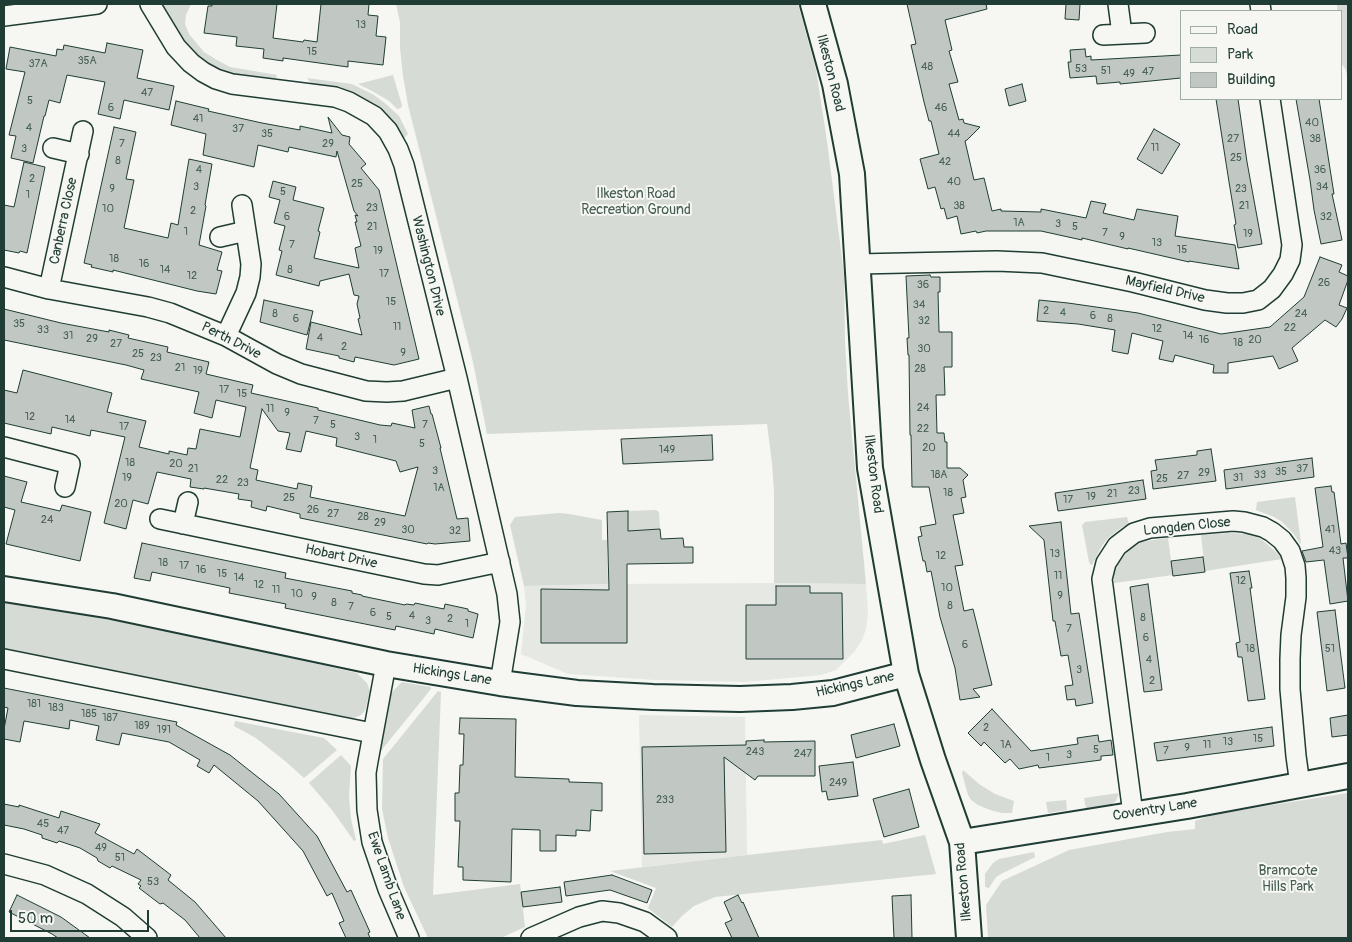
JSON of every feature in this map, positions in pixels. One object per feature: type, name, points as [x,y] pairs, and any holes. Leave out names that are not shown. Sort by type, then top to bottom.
[{"type":"main road","name":"Ilkeston Road","points":[[813,4],[835,84],[852,174],[870,468],[906,674],[933,760],[962,842],[969,938]]},
{"type":"main road","name":"Hickings Lane","points":[[4,589],[112,606],[386,664],[500,683],[577,693],[654,697],[740,698],[792,696],[833,693],[906,674]]},
{"type":"main road","name":"Coventry Lane","points":[[962,842],[1187,806],[1348,776]]},
{"type":"street","points":[[4,16],[97,4]]},
{"type":"street","name":"Washington Drive","points":[[150,4],[176,47],[203,72],[232,84],[334,97],[349,102],[374,116],[388,131],[398,150],[404,165],[507,594],[510,622],[500,683]]},
{"type":"street","points":[[1118,4],[1122,34]]},
{"type":"street","points":[[1103,35],[1145,34]]},
{"type":"street","name":"Mayfield Drive","points":[[858,264],[988,261],[1042,263],[1212,301],[1243,303],[1258,300],[1272,288],[1283,274],[1290,260],[1292,245],[1270,100]]},
{"type":"street","name":"Canberra Close","points":[[49,289],[83,131]]},
{"type":"street","points":[[53,148],[78,154]]},
{"type":"street","points":[[226,336],[246,294],[250,277],[251,264],[242,205]]},
{"type":"street","points":[[220,237],[246,231]]},
{"type":"street","name":"Perth Drive","points":[[4,277],[49,289],[155,309],[226,336],[277,364],[302,374],[366,391],[403,391],[456,378]]},
{"type":"street","points":[[4,448],[70,464],[65,487]]},
{"type":"street","points":[[183,524],[188,502]]},
{"type":"street","name":"Hobart Drive","points":[[160,519],[424,574],[438,575],[500,562]]},
{"type":"street","name":"Longden Close","points":[[1133,814],[1102,579],[1106,563],[1117,546],[1134,533],[1150,528],[1233,521],[1244,522],[1263,527],[1272,532],[1282,540],[1290,551],[1295,566],[1296,578],[1290,659],[1290,689],[1300,785]]},
{"type":"street","points":[[4,658],[372,733]]},
{"type":"street","name":"Ewe Lamb Lane","points":[[386,664],[366,773],[367,810],[372,842],[388,889],[409,938]]},
{"type":"street","points":[[4,864],[45,875],[87,894],[123,917],[147,938]]},
{"type":"street","points":[[531,938],[579,917],[602,911],[619,913],[645,922],[667,938]]},
{"type":"shaded area","points":[[774,583],[866,584],[868,613],[866,629],[855,651],[836,670],[821,675],[745,682],[655,680],[568,674],[521,654],[526,605],[524,586]]},
{"type":"shaded area","points":[[639,715],[745,717],[747,855],[642,867]]},
{"type":"green space","points":[[162,4],[191,4],[186,15],[185,24],[189,34],[204,52],[230,67],[277,75],[276,78],[269,80],[236,77],[207,65],[189,47]]},
{"type":"green space","name":"Ilkeston Road Recreation Ground","points":[[396,4],[798,4],[816,70],[844,274],[848,394],[866,584],[774,583],[774,492],[767,424],[487,434],[473,362],[408,105],[400,48],[400,22]]},
{"type":"green space","points":[[1337,4],[1348,4],[1348,80],[1346,70],[1342,64],[1342,10],[1337,10]]},
{"type":"green space","points":[[393,75],[402,105],[398,109],[389,101],[358,84]]},
{"type":"green space","points":[[307,78],[352,84],[374,95],[399,116],[408,134],[404,138],[389,118],[375,107],[313,86]]},
{"type":"green space","points":[[1295,497],[1300,544],[1294,534],[1281,521],[1256,510],[1257,502]]},
{"type":"green space","points":[[656,510],[659,512],[660,529],[645,530],[628,538],[628,511]]},
{"type":"green space","points":[[559,513],[602,520],[602,540],[607,540],[608,584],[524,586],[510,525],[515,517]]},
{"type":"green space","points":[[1127,517],[1129,524],[1108,538],[1091,565],[1082,525],[1085,522]]},
{"type":"green space","points":[[1250,534],[1261,539],[1282,559],[1205,571],[1201,535]]},
{"type":"green space","points":[[1168,538],[1173,575],[1114,583],[1117,565],[1128,551],[1140,542]]},
{"type":"green space","points":[[4,600],[137,622],[357,673],[367,683],[370,691],[365,711],[361,715],[347,721],[81,664],[4,650]]},
{"type":"green space","points":[[402,682],[431,687],[431,689],[379,752],[390,694]]},
{"type":"green space","points":[[438,691],[441,692],[433,895],[520,884],[525,927],[501,938],[428,938],[404,887],[388,838],[382,809],[383,759]]},
{"type":"green space","points":[[235,721],[324,738],[337,750],[304,778],[256,738],[234,726]]},
{"type":"green space","points":[[341,755],[351,766],[349,797],[351,819],[356,840],[354,841],[332,810],[309,783]]},
{"type":"green space","points":[[963,770],[979,784],[995,794],[1014,801],[1012,813],[990,810],[971,800],[962,773]]},
{"type":"green space","points":[[1119,793],[1116,801],[1110,805],[1086,809],[1084,798]]},
{"type":"green space","name":"Bramcote Hills Park","points":[[1348,793],[1348,938],[988,938],[986,905],[1002,881],[1069,850],[1167,832],[1195,829],[1195,821],[1215,814]]},
{"type":"green space","points":[[1066,800],[1067,810],[1048,813],[1046,802]]},
{"type":"green space","points":[[925,835],[936,874],[715,897],[694,906],[672,927],[648,908],[656,888],[610,871],[882,840],[883,844]]},
{"type":"green space","points":[[1034,852],[1035,857],[996,877],[989,888],[985,887],[985,874],[993,863],[999,859]]},
{"type":"building","points":[[212,4],[277,4],[273,38],[317,42],[321,4],[369,4],[368,15],[378,16],[376,36],[386,37],[383,65],[348,61],[348,67],[283,58],[283,61],[263,58],[264,49],[236,46],[237,37],[204,33],[208,6],[212,6]]},
{"type":"building","points":[[907,4],[986,4],[987,9],[945,20],[952,50],[949,51],[958,82],[949,84],[959,120],[963,119],[964,123],[980,127],[965,141],[974,180],[984,178],[992,211],[1001,209],[1001,211],[1041,212],[1041,209],[1086,218],[1091,201],[1106,204],[1103,213],[1134,220],[1137,209],[1178,216],[1175,236],[1235,245],[1239,269],[1189,262],[1082,238],[1082,240],[1041,231],[986,231],[977,233],[976,231],[961,234],[957,216],[947,219],[944,208],[941,209],[935,187],[928,189],[920,159],[939,154],[924,102],[911,45],[916,44]]},
{"type":"building","points":[[1066,4],[1080,4],[1079,20],[1065,19]]},
{"type":"building","points":[[107,43],[143,50],[137,78],[174,86],[169,110],[124,100],[120,119],[98,114],[105,82],[67,75],[60,103],[49,100],[33,163],[11,158],[16,136],[9,135],[25,72],[6,69],[10,47],[56,56],[57,49],[63,50],[64,45],[105,53]]},
{"type":"building","points":[[1085,49],[1086,57],[1091,56],[1091,60],[1180,55],[1180,78],[1120,84],[1120,82],[1097,84],[1096,76],[1070,78],[1068,62],[1071,62],[1070,50]]},
{"type":"building","points":[[1022,84],[1026,101],[1009,106],[1005,89]]},
{"type":"building","points":[[1216,100],[1238,100],[1262,244],[1238,248],[1234,225],[1236,224]]},
{"type":"building","points":[[1296,100],[1319,100],[1334,194],[1332,194],[1342,240],[1321,244]]},
{"type":"building","points":[[176,101],[209,109],[208,111],[262,123],[300,130],[300,126],[332,133],[328,117],[342,135],[350,137],[349,144],[366,164],[361,168],[379,190],[419,359],[394,365],[355,357],[354,362],[339,358],[339,356],[306,349],[311,322],[362,335],[358,319],[360,318],[357,304],[359,296],[354,295],[349,274],[320,281],[319,286],[276,275],[282,251],[279,250],[285,226],[274,223],[280,200],[269,197],[273,181],[296,187],[293,200],[324,208],[314,258],[359,268],[355,248],[361,246],[355,222],[357,222],[355,215],[358,216],[354,211],[337,151],[336,157],[289,147],[288,152],[258,145],[254,167],[203,155],[206,134],[171,125]]},
{"type":"building","points":[[114,127],[136,132],[126,179],[134,180],[124,228],[168,238],[171,223],[178,225],[189,159],[212,164],[199,245],[222,252],[217,270],[222,271],[216,294],[113,270],[113,272],[91,267],[92,265],[84,263]]},
{"type":"building","points":[[1154,129],[1180,144],[1162,174],[1137,159]]},
{"type":"building","points":[[24,162],[45,167],[27,253],[20,251],[19,253],[4,250],[4,205],[14,207]]},
{"type":"building","points":[[1320,257],[1342,265],[1339,272],[1348,276],[1339,305],[1347,308],[1336,327],[1325,320],[1292,348],[1298,361],[1279,369],[1273,356],[1228,363],[1228,373],[1213,373],[1214,365],[1175,355],[1173,362],[1159,359],[1163,341],[1132,333],[1128,354],[1112,351],[1115,330],[1078,324],[1037,321],[1039,300],[1138,313],[1221,334],[1270,327],[1304,297]]},
{"type":"building","points":[[930,275],[931,277],[940,277],[940,292],[938,292],[939,332],[952,332],[952,367],[944,367],[945,395],[936,395],[937,433],[944,433],[945,442],[947,442],[947,468],[960,468],[968,475],[963,480],[966,497],[961,498],[964,513],[953,515],[963,565],[955,566],[964,611],[973,609],[992,685],[973,689],[980,697],[960,700],[955,668],[940,617],[931,571],[927,572],[918,537],[922,536],[920,527],[936,524],[929,487],[912,487],[906,276]]},
{"type":"building","points":[[264,300],[313,311],[307,335],[260,322]]},
{"type":"building","points":[[4,309],[61,323],[109,332],[109,330],[129,335],[128,338],[168,347],[167,352],[209,362],[206,374],[253,385],[251,393],[318,408],[318,410],[380,425],[391,426],[392,423],[415,428],[412,410],[429,406],[441,448],[457,519],[468,518],[470,541],[427,544],[300,518],[300,514],[267,506],[266,511],[251,507],[252,501],[238,499],[239,494],[190,487],[191,479],[157,472],[148,504],[133,500],[126,529],[104,523],[125,437],[91,430],[90,436],[52,427],[51,434],[4,423],[4,390],[17,393],[23,370],[112,393],[107,412],[146,421],[139,447],[169,454],[169,451],[187,455],[188,448],[196,449],[200,429],[240,437],[246,407],[216,400],[212,418],[194,413],[199,392],[141,379],[144,370],[4,340]],"holes":[[[262,409],[278,431],[290,433],[286,449],[301,452],[306,431],[337,438],[336,446],[396,461],[400,472],[418,467],[405,516],[310,497],[312,486],[298,483],[297,489],[256,480],[258,470],[250,468]]]},
{"type":"building","points":[[712,435],[713,460],[623,464],[621,439]]},
{"type":"building","points":[[1211,449],[1216,481],[1153,489],[1151,471],[1157,470],[1155,460],[1197,455],[1197,451]]},
{"type":"building","points":[[1312,458],[1314,477],[1226,489],[1224,470]]},
{"type":"building","points":[[4,476],[27,482],[21,502],[60,511],[62,505],[91,512],[80,561],[6,544],[15,510],[4,507]]},
{"type":"building","points":[[1143,480],[1146,499],[1058,511],[1055,493]]},
{"type":"building","points":[[1331,486],[1332,492],[1334,492],[1341,544],[1346,543],[1348,558],[1343,558],[1348,601],[1330,604],[1324,560],[1306,562],[1302,551],[1323,547],[1315,488]]},
{"type":"building","points":[[628,511],[628,531],[660,529],[661,539],[683,538],[684,547],[693,547],[693,563],[627,564],[627,643],[541,643],[541,589],[609,590],[607,512]]},
{"type":"building","points":[[1061,522],[1071,614],[1079,613],[1093,703],[1076,706],[1075,699],[1067,700],[1065,686],[1073,685],[1068,655],[1061,656],[1055,621],[1053,621],[1044,540],[1029,526]]},
{"type":"building","points":[[142,543],[286,573],[285,578],[352,591],[352,593],[362,596],[405,605],[414,605],[415,603],[444,609],[445,604],[468,609],[468,611],[478,614],[473,638],[435,629],[434,634],[396,626],[395,630],[285,608],[286,604],[229,593],[230,588],[152,572],[150,581],[134,578]]},
{"type":"building","points":[[1203,557],[1205,572],[1173,576],[1171,561]]},
{"type":"building","points":[[1249,571],[1265,699],[1248,701],[1242,657],[1238,657],[1236,643],[1240,642],[1230,573]]},
{"type":"building","points":[[1148,584],[1162,690],[1144,692],[1130,587]]},
{"type":"building","points":[[776,586],[810,586],[810,593],[842,593],[843,659],[746,659],[746,605],[776,605]]},
{"type":"building","points":[[1335,610],[1345,688],[1327,691],[1317,612]]},
{"type":"building","points":[[4,688],[177,722],[176,725],[230,755],[279,794],[317,836],[347,892],[351,890],[370,932],[368,933],[370,938],[346,938],[339,923],[344,921],[332,893],[327,896],[303,851],[258,801],[214,765],[209,773],[197,766],[200,760],[169,742],[122,733],[119,745],[96,740],[99,726],[70,720],[69,729],[24,721],[20,742],[4,739],[8,708],[4,707]]},
{"type":"building","points":[[992,709],[1031,751],[1078,744],[1077,738],[1098,735],[1099,742],[1111,740],[1113,755],[1101,756],[1101,760],[1039,768],[1038,765],[1019,769],[1010,759],[1005,763],[984,742],[981,746],[968,733]]},
{"type":"building","points":[[1348,715],[1348,735],[1332,737],[1330,718]]},
{"type":"building","points":[[460,718],[516,719],[515,777],[569,779],[569,782],[602,783],[602,811],[591,810],[590,831],[576,830],[576,836],[556,835],[556,851],[540,851],[540,830],[512,829],[511,882],[463,880],[463,867],[458,867],[460,821],[455,821],[455,793],[459,793],[460,765],[463,765],[464,734],[459,734]]},
{"type":"building","points":[[894,724],[900,746],[856,758],[851,735]]},
{"type":"building","points":[[1272,727],[1274,746],[1157,761],[1154,743]]},
{"type":"building","points":[[764,740],[764,742],[815,741],[815,776],[758,776],[755,780],[724,757],[726,852],[644,854],[642,747],[746,745],[746,741]]},
{"type":"building","points":[[853,762],[858,796],[828,800],[826,791],[822,792],[819,766]]},
{"type":"building","points":[[909,789],[919,827],[884,837],[873,799]]},
{"type":"building","points":[[4,804],[19,807],[19,805],[59,818],[61,811],[100,824],[95,833],[134,854],[137,849],[171,875],[168,880],[195,902],[226,938],[200,938],[185,920],[139,888],[141,886],[138,884],[141,880],[112,866],[110,868],[80,848],[42,838],[42,835],[24,829],[4,825]]},
{"type":"building","points":[[612,875],[652,890],[647,903],[610,890],[566,896],[564,882]]},
{"type":"building","points":[[560,887],[562,902],[523,907],[521,892]]},
{"type":"building","points":[[17,895],[61,917],[90,938],[58,938],[9,912]]},
{"type":"building","points":[[738,895],[759,938],[732,938],[725,923],[732,920],[724,902]]},
{"type":"building","points":[[911,895],[912,938],[894,938],[892,896]]}]
